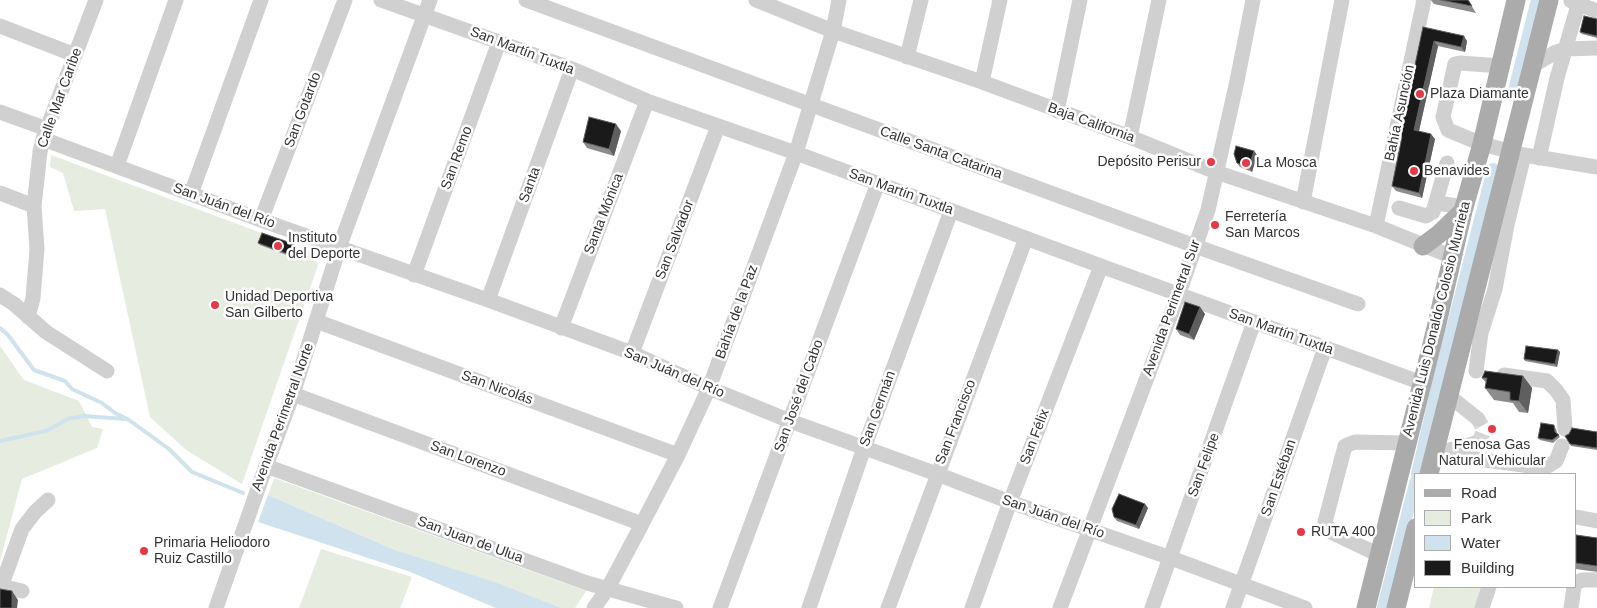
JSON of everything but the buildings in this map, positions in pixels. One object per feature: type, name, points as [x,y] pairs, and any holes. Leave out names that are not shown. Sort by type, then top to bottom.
[{"type":"main road","name":"Avenida Luis Donaldo Colosio Murrieta","points":[[1430,473],[1442,452],[1448,395],[1525,155],[1532,66],[1549,0]]},
{"type":"main road","name":"Avenida Luis Donaldo Colosio Murrieta","points":[[1366,608],[1464,209],[1482,144],[1515,1]]},
{"type":"main road","points":[[1423,246],[1439,234],[1464,209]]},
{"type":"main road","points":[[1396,608],[1414,536]]},
{"type":"street","name":"Calle Mar Caribe","points":[[28,317],[33,298],[37,249],[34,206],[37,167],[45,134],[96,0]]},
{"type":"street","points":[[117,166],[176,0]]},
{"type":"street","points":[[191,194],[261,0]]},
{"type":"street","name":"San Gotardo","points":[[261,220],[345,0]]},
{"type":"street","name":"San Martín Tuxtla","points":[[381,0],[500,42],[647,101],[796,153],[1422,383]]},
{"type":"street","name":"Avenida Perimetral Norte","points":[[216,608],[293,394],[339,248],[430,0]]},
{"type":"street","name":"Calle Santa Catarina","points":[[526,0],[1358,304]]},
{"type":"street","name":"Baja California","points":[[757,0],[833,31],[982,82],[1130,137],[1216,172],[1376,226],[1453,257]]},
{"type":"street","name":"Bahía de la Paz","points":[[594,608],[608,588],[642,524],[678,455],[709,388],[796,153],[833,31],[839,0]]},
{"type":"street","points":[[907,57],[921,0]]},
{"type":"street","points":[[982,82],[1000,0]]},
{"type":"street","points":[[1057,111],[1080,0]]},
{"type":"street","points":[[1130,137],[1159,0]]},
{"type":"street","name":"Avenida Perimetral Sur","points":[[1060,608],[1179,294],[1208,210],[1253,0]]},
{"type":"street","points":[[1303,202],[1342,0]]},
{"type":"street","name":"Bahía Asunción","points":[[1376,226],[1424,0]]},
{"type":"street","points":[[1476,371],[1481,333],[1495,289],[1507,225],[1525,155],[1557,78],[1574,3],[1597,11]]},
{"type":"street","points":[[0,26],[75,55]]},
{"type":"street","name":"San Remo","points":[[414,275],[500,42]]},
{"type":"street","points":[[1532,66],[1565,49],[1597,48]]},
{"type":"street","points":[[1501,66],[1460,63],[1453,66],[1443,117],[1444,124],[1448,130],[1482,144],[1525,155],[1597,167]]},
{"type":"street","name":"Santa","points":[[488,300],[572,70]]},
{"type":"street","name":"Santa Mónica","points":[[561,328],[647,101]]},
{"type":"street","name":"San Juán del Río","points":[[0,112],[117,166],[261,220],[632,353],[709,388],[790,421],[1305,608]]},
{"type":"street","name":"San Salvador","points":[[632,353],[718,126]]},
{"type":"street","points":[[1400,208],[1429,215],[1433,212],[1447,164]]},
{"type":"street","name":"San José del Cabo","points":[[720,608],[878,183]]},
{"type":"street","points":[[0,193],[34,206]]},
{"type":"street","points":[[1437,202],[1464,209]]},
{"type":"street","name":"San Germán","points":[[809,608],[864,448],[951,211]]},
{"type":"street","name":"San Francisco","points":[[888,608],[1026,238]]},
{"type":"street","name":"San Félix","points":[[972,608],[1010,502],[1101,266]]},
{"type":"street","points":[[0,294],[46,332],[107,371]]},
{"type":"street","name":"San Nicolás","points":[[316,321],[678,455]]},
{"type":"street","name":"San Felipe","points":[[1152,608],[1254,322]]},
{"type":"street","name":"San Estéban","points":[[1233,608],[1325,348]]},
{"type":"street","points":[[1457,363],[1476,371],[1547,381],[1563,400],[1565,429]]},
{"type":"street","name":"San Lorenzo","points":[[293,394],[642,524]]},
{"type":"street","points":[[1448,395],[1478,419]]},
{"type":"street","points":[[1379,555],[1331,532],[1325,522],[1345,446],[1355,442],[1407,443]]},
{"type":"street","points":[[1442,452],[1474,444]]},
{"type":"street","points":[[1442,452],[1470,458],[1538,467],[1548,466],[1556,461],[1562,446]]},
{"type":"street","name":"San Juan de Ulua","points":[[266,466],[587,583],[676,608]]},
{"type":"street","points":[[22,591],[1,586],[22,529],[35,512],[48,500]]},
{"type":"street","points":[[1577,518],[1597,521]]},
{"type":"street","points":[[1577,584],[1588,579],[1597,580]]},
{"type":"street","points":[[1482,608],[1489,588]]},
{"type":"street","points":[[1571,608],[1575,588]]},
{"type":"green space","name":"Unidad Deportiva San Gilberto","points":[[51,155],[313,252],[318,265],[242,484],[186,450],[150,417],[105,209],[74,211],[63,173],[50,167]]},
{"type":"green space","points":[[0,346],[24,380],[79,401],[92,427],[103,429],[97,448],[22,479],[0,561]]},
{"type":"green space","points":[[274,478],[586,591],[575,608],[561,608],[395,550],[268,495]]},
{"type":"green space","points":[[321,549],[412,577],[400,608],[299,608]]},
{"type":"green space","points":[[1434,588],[1483,588],[1476,608],[1429,608]]},
{"type":"water","points":[[268,495],[395,550],[497,583],[561,608],[496,608],[408,571],[258,522]]},
{"type":"waterway","points":[[1514,90],[1537,0]]},
{"type":"waterway","points":[[1417,473],[1438,383],[1493,169]]},
{"type":"waterway","points":[[0,328],[8,335],[34,370],[65,381],[72,389],[102,403],[115,413],[129,420],[169,449],[192,472],[243,493]]},
{"type":"waterway","points":[[0,441],[46,431],[68,419],[84,416],[125,419]]},
{"type":"waterway","points":[[1383,607],[1414,488]]},
{"type":"tunnel","points":[[1473,444],[1480,440],[1483,432],[1478,419]]},
{"type":"place","name":"Plaza Diamante","points":[[1420,94]]},
{"type":"place","name":"Depósito Perisur","points":[[1211,162]]},
{"type":"place","name":"La Mosca","points":[[1246,163]]},
{"type":"place","name":"Benavides","points":[[1414,171]]},
{"type":"place","name":"Ferretería San Marcos","points":[[1215,225]]},
{"type":"place","name":"Instituto del Deporte","points":[[278,246]]},
{"type":"place","name":"Unidad Deportiva San Gilberto","points":[[215,305]]},
{"type":"place","name":"Fenosa Gas Natural Vehicular","points":[[1492,429]]},
{"type":"place","name":"RUTA 400","points":[[1301,532]]},
{"type":"place","name":"Primaria Heliodoro Ruiz Castillo","points":[[144,551]]}]
